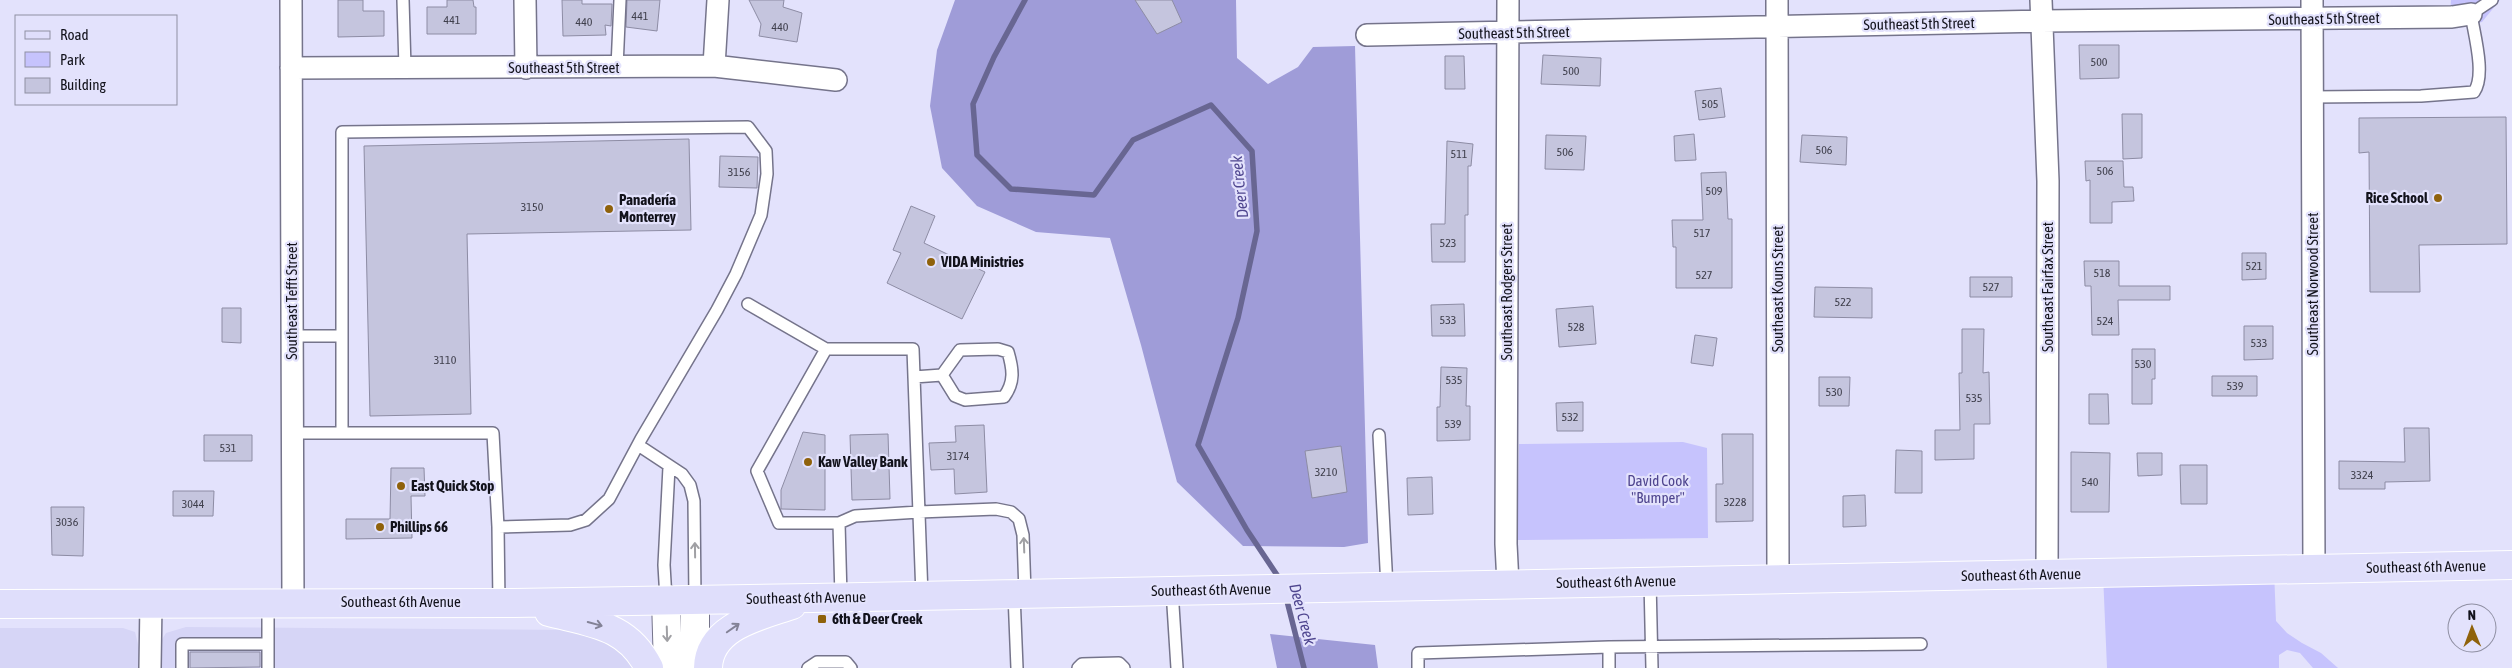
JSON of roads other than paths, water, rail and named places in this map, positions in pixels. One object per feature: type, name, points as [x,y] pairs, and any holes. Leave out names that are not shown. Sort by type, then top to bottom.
[{"type":"main road","name":"Southeast 6th Avenue","points":[[0,604],[151,602],[507,603],[842,598],[2512,565]]},
{"type":"main road","points":[[708,668],[710,654],[717,643],[727,631],[737,624],[812,598]]},
{"type":"main road","points":[[507,603],[610,628],[637,648],[650,668]]},
{"type":"street","name":"Southeast Tefft Street","points":[[280,602],[293,433],[291,0]]},
{"type":"street","points":[[525,0],[526,68]]},
{"type":"street","points":[[714,66],[718,0]]},
{"type":"street","name":"Southeast Rodgers Street","points":[[1508,0],[1508,584]]},
{"type":"street","name":"Southeast Kouns Street","points":[[1777,0],[1778,579]]},
{"type":"street","name":"Southeast 5th Street","points":[[1367,35],[1508,34],[1777,27],[2041,10],[2312,10],[2452,17],[2471,14]]},
{"type":"street","name":"Southeast Fairfax Street","points":[[2041,10],[2048,181],[2047,575]]},
{"type":"street","name":"Southeast Norwood Street","points":[[2312,10],[2314,569]]},
{"type":"street","name":"Southeast 5th Street","points":[[291,68],[714,66],[836,80]]},
{"type":"street","points":[[695,599],[695,668]]},
{"type":"street","points":[[666,600],[668,668]]},
{"type":"street","points":[[150,668],[151,602]]},
{"type":"lane","points":[[403,0],[405,68]]},
{"type":"lane","points":[[617,67],[620,0]]},
{"type":"lane","points":[[2312,97],[2421,96],[2474,92],[2479,85],[2480,75],[2471,14],[2492,0]]},
{"type":"lane","points":[[342,433],[342,132],[748,127],[766,151],[767,174],[761,215],[736,274],[717,310],[638,445],[609,499],[586,520],[570,525],[498,527]]},
{"type":"lane","points":[[748,304],[826,349],[913,349],[922,596]]},
{"type":"lane","points":[[293,336],[342,336]]},
{"type":"lane","points":[[826,349],[757,471],[779,523],[839,523],[855,516],[919,512],[996,509],[1012,512],[1020,519],[1024,535],[1017,668]]},
{"type":"lane","points":[[998,349],[1008,352],[1014,372],[1009,390],[1004,397],[965,400],[955,396],[942,375],[960,350],[998,349]]},
{"type":"lane","points":[[914,377],[942,375]]},
{"type":"lane","points":[[293,433],[493,433],[498,527],[507,603]]},
{"type":"lane","points":[[1379,435],[1387,587]]},
{"type":"lane","points":[[638,445],[682,474],[690,486],[694,501],[695,599]]},
{"type":"lane","points":[[666,600],[664,565],[669,467]]},
{"type":"lane","points":[[839,523],[842,598]]},
{"type":"lane","points":[[1650,581],[1652,668]]},
{"type":"lane","points":[[1172,590],[1177,668]]},
{"type":"lane","points":[[268,668],[268,644],[280,602]]},
{"type":"lane","points":[[182,668],[182,644],[268,644]]},
{"type":"lane","points":[[1418,668],[1418,653],[1609,648],[1921,644]]},
{"type":"lane","points":[[1609,648],[1609,668]]},
{"type":"lane","points":[[808,668],[817,662],[846,662],[851,668]]},
{"type":"lane","points":[[1078,668],[1082,664],[1119,663],[1124,668]]},
{"type":"waterway","name":"Deer Creek","points":[[1025,0],[994,57],[973,104],[977,155],[1011,189],[1094,195],[1133,140],[1211,105],[1252,151],[1257,231],[1238,318],[1198,445],[1247,530],[1281,581]]},
{"type":"waterway","name":"Deer Creek","points":[[1286,597],[1304,668]]},
{"type":"place","name":"Rice School","points":[[2438,198]]},
{"type":"place","name":"Panadería Monterrey","points":[[609,209]]},
{"type":"place","name":"VIDA Ministries","points":[[931,262]]},
{"type":"place","name":"Kaw Valley Bank","points":[[808,462]]},
{"type":"place","name":"East Quick Stop","points":[[401,486]]},
{"type":"place","name":"Phillips 66","points":[[380,527]]},
{"type":"place","name":"6th & Deer Creek","points":[[822,619]]},
{"type":"park label","name":"David Cook \"Bumper\"","points":[[1658,490]]}]
